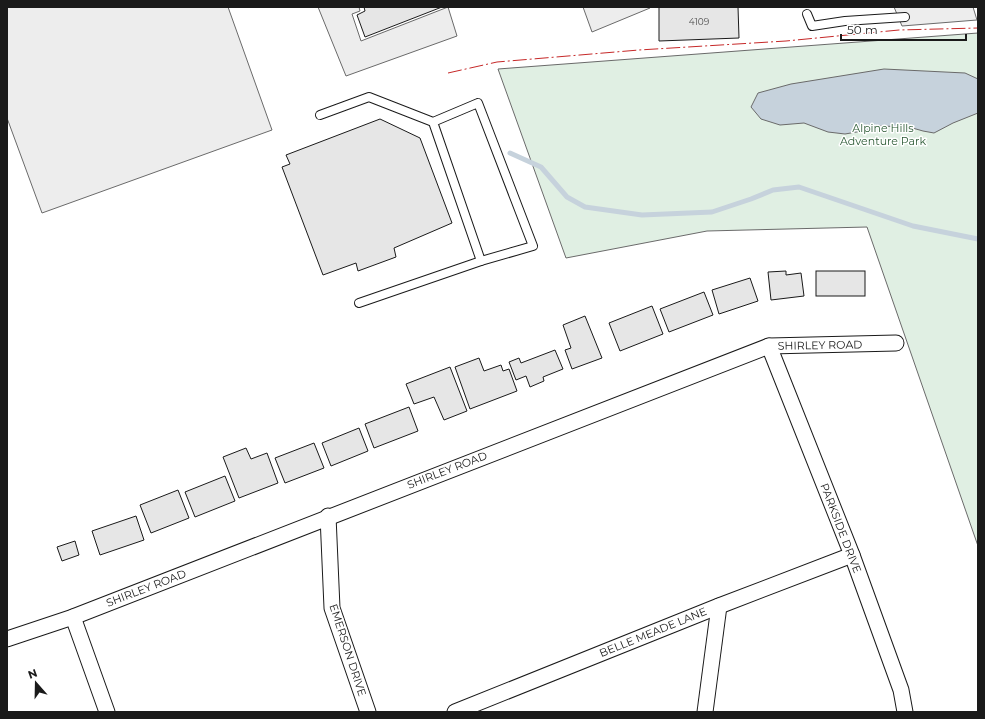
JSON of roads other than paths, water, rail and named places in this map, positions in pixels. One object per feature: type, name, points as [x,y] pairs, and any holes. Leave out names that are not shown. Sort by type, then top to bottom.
[{"type":"street","name":"SHIRLEY ROAD","points":[[7,639],[73,616],[769,346],[896,343]]},
{"type":"street","name":"PARKSIDE DRIVE","points":[[769,346],[852,555],[901,690],[905,712]]},
{"type":"street","name":"EMERSON DRIVE","points":[[328,516],[332,608],[368,712]]},
{"type":"street","name":"BELLE MEADE LANE","points":[[455,712],[719,606],[852,555]]},
{"type":"street","points":[[705,712],[719,606]]},
{"type":"street","points":[[73,616],[108,712]]},
{"type":"lane","points":[[807,14],[812,26],[845,21],[905,17]]},
{"type":"lane","points":[[320,115],[369,97],[433,122],[478,103],[533,246],[481,261],[359,303]]},
{"type":"lane","points":[[433,122],[481,261]]},
{"type":"waterway","points":[[510,153],[541,167],[567,197],[585,207],[642,215],[712,212],[773,190],[799,187],[913,226],[978,239]]},
{"type":"park label","name":"Alpine Hills Adventure Park","points":[[883,134]]}]
